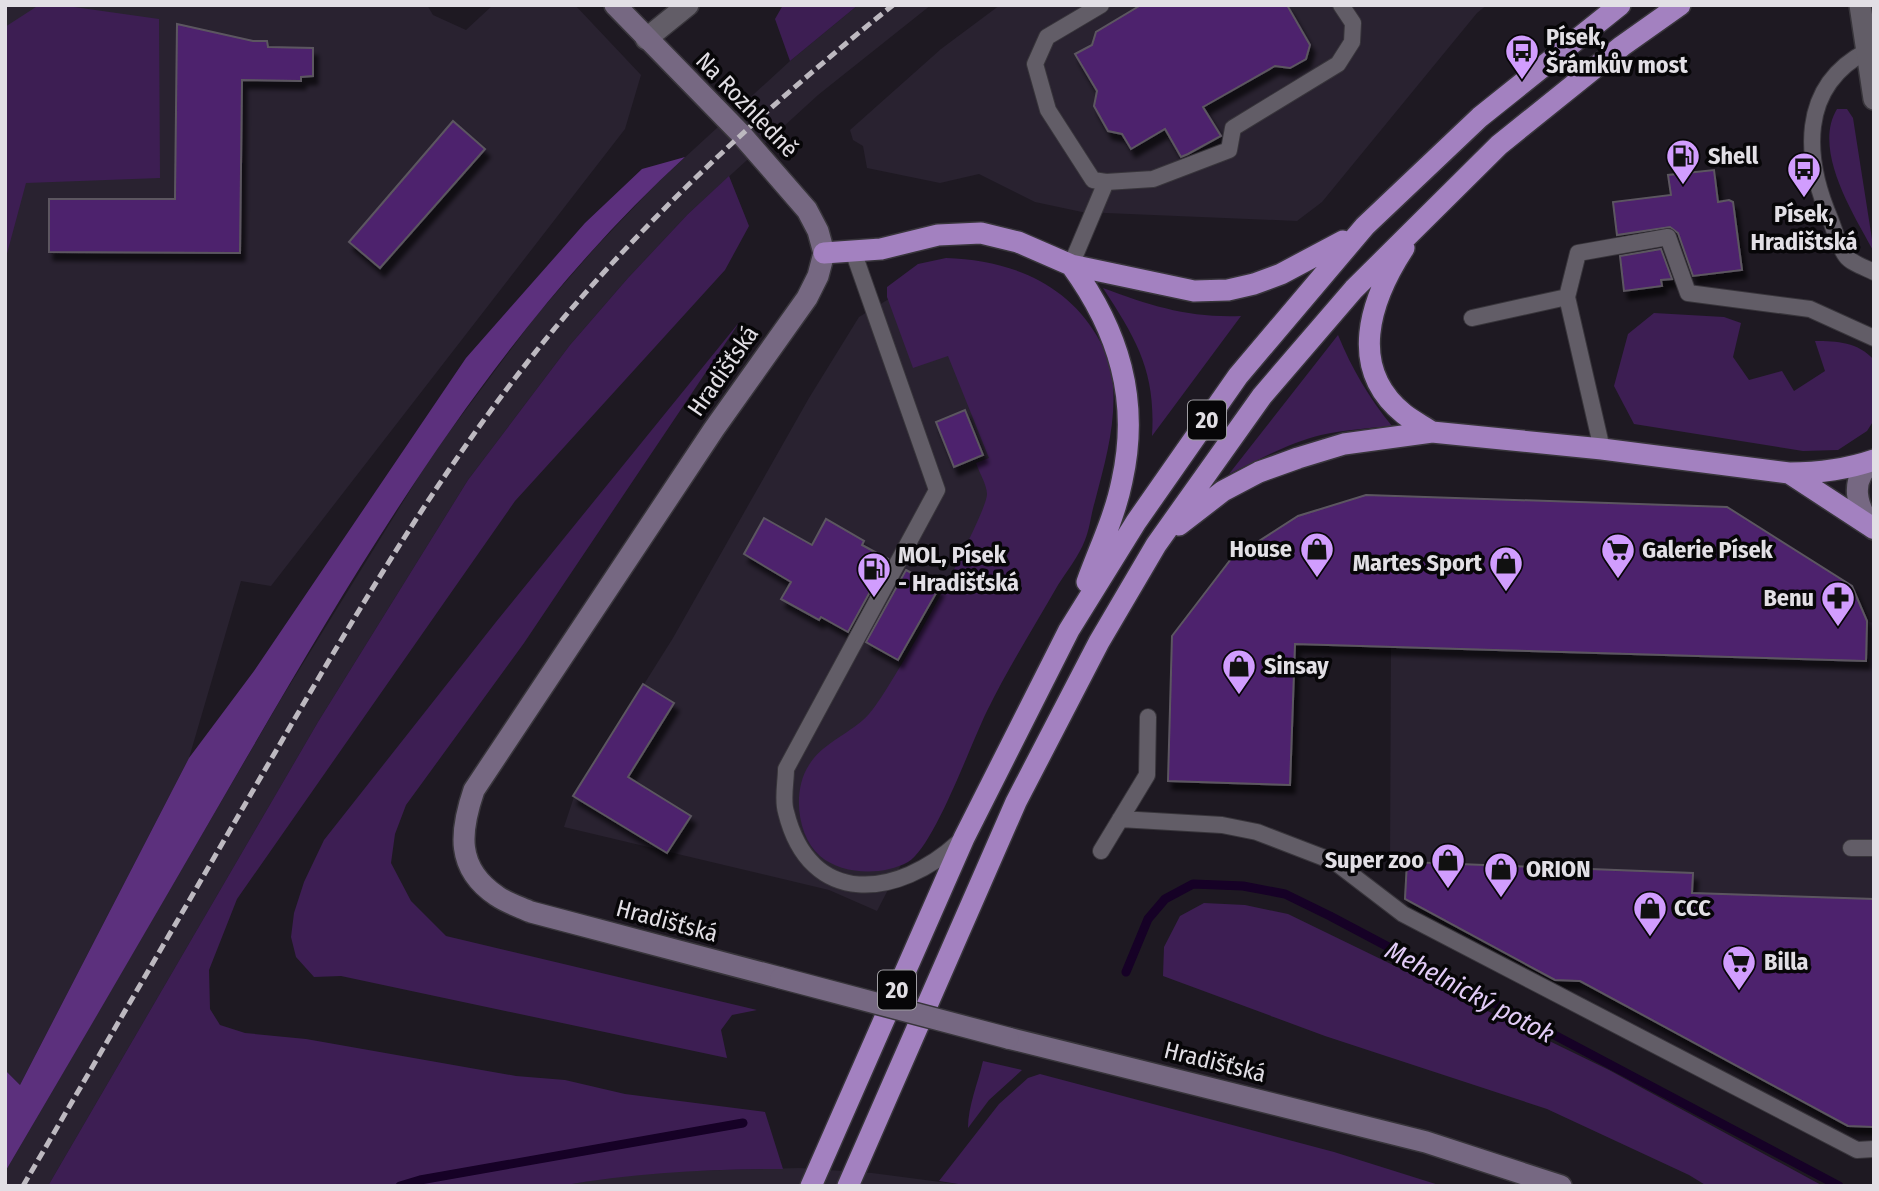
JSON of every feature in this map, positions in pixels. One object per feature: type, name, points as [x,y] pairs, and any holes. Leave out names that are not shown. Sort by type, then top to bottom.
[{"type":"highway","name":"20","points":[[811,1186],[964,838],[1069,630],[1136,522],[1238,376],[1365,226],[1480,117],[1620,5]]},
{"type":"highway","name":"20","points":[[848,1186],[1016,802],[1099,642],[1156,545],[1262,396],[1354,289],[1499,145],[1622,46],[1680,5]]},
{"type":"highway","points":[[1422,219],[1400,253],[1382,289],[1370,325],[1368,350],[1374,373],[1383,391],[1403,414],[1432,432]]},
{"type":"highway","points":[[824,254],[881,249],[938,235],[981,233],[1018,242],[1071,265],[1194,291],[1228,290],[1254,284],[1307,262],[1365,226]]},
{"type":"highway","points":[[1069,630],[1115,508],[1127,457],[1129,429],[1129,401],[1117,351],[1097,305],[1071,265]]},
{"type":"highway","points":[[1156,545],[1205,503],[1259,472],[1344,444],[1432,432],[1602,449],[1789,473],[1847,469],[1874,461]]},
{"type":"highway","points":[[1789,473],[1873,529]]},
{"type":"street","name":"Na Rozhledně","points":[[615,5],[740,133],[807,210],[818,231],[824,254]]},
{"type":"street","points":[[646,39],[688,5]]},
{"type":"street","points":[[1860,5],[1874,99]]},
{"type":"street","name":"Hradišťská","points":[[824,254],[818,276],[807,298],[714,429],[474,790],[462,836],[466,859],[479,879],[497,896],[531,912],[1009,1038],[1426,1142],[1561,1186]]},
{"type":"street","points":[[1873,529],[1861,509],[1857,492],[1860,475],[1874,461]]},
{"type":"lane","points":[[1101,5],[1046,37],[1035,64],[1048,110],[1093,180],[1106,182],[1153,179],[1229,150],[1233,128],[1338,64],[1352,42],[1353,23],[1341,5]]},
{"type":"lane","points":[[1867,51],[1840,68],[1828,83],[1819,99],[1811,140],[1814,170],[1821,198],[1846,258],[1874,272]]},
{"type":"lane","points":[[1071,265],[1106,182]]},
{"type":"lane","points":[[1602,449],[1567,297],[1578,253],[1668,237],[1688,293],[1810,309],[1874,338]]},
{"type":"lane","points":[[853,251],[937,490],[786,769],[785,810],[801,851],[821,873],[848,885],[886,882],[908,876],[947,853],[964,838]]},
{"type":"lane","points":[[1472,318],[1567,297]]},
{"type":"lane","points":[[1101,850],[1147,775],[1147,717]]},
{"type":"lane","points":[[1120,819],[1222,825],[1257,832],[1335,862],[1403,914],[1857,1150],[1874,1150]]},
{"type":"lane","points":[[1851,848],[1874,848]]},
{"type":"shaded area","points":[[5,5],[427,5],[433,15],[466,30],[493,5],[575,5],[641,75],[625,129],[271,586],[241,581],[189,758],[20,1085],[5,1070]]},
{"type":"shaded area","points":[[39,5],[60,5],[159,19],[160,178],[26,183],[5,261],[5,27]]},
{"type":"shaded area","points":[[783,5],[858,5],[790,61],[775,19]]},
{"type":"shaded area","points":[[858,5],[931,5],[818,95],[688,214],[570,345],[468,480],[318,722],[48,1186],[5,1186],[5,1172],[281,699],[432,455],[535,317],[595,248],[657,183],[790,61]]},
{"type":"shaded area","points":[[1000,5],[1487,5],[1477,13],[1322,202],[1297,221],[1082,212],[1035,202],[979,174],[940,183],[867,168],[863,146],[853,140],[850,130],[941,49]]},
{"type":"shaded area","points":[[1837,109],[1847,109],[1853,118],[1874,252],[1847,201],[1832,163],[1829,143],[1831,125]]},
{"type":"shaded area","points":[[685,157],[618,223],[556,293],[497,366],[442,442],[291,681],[5,1172],[5,1070],[20,1085],[189,758],[254,671],[466,358],[585,223],[642,169]]},
{"type":"shaded area","points":[[729,176],[749,226],[725,270],[515,501],[237,899],[209,970],[210,1009],[220,1025],[245,1033],[306,1039],[516,1076],[565,1080],[625,1094],[765,1112],[783,1169],[671,1173],[560,1186],[48,1186],[318,722],[468,480],[570,345],[688,214]]},
{"type":"shaded area","points":[[946,258],[991,263],[1032,277],[1068,301],[1084,317],[1108,359],[1113,385],[1111,429],[1088,531],[1082,546],[995,695],[929,837],[918,853],[898,867],[875,871],[851,870],[829,862],[812,847],[802,825],[800,787],[809,765],[821,750],[862,721],[880,700],[955,568],[983,509],[987,494],[976,463],[989,458],[948,356],[913,368],[887,297],[887,287],[918,264]]},
{"type":"shaded area","points":[[912,285],[1072,536],[877,911],[829,890],[564,827],[575,794],[673,638],[809,398],[859,317]]},
{"type":"shaded area","points":[[1103,288],[1170,310],[1204,315],[1241,316],[1152,436],[1151,393],[1142,358],[1126,324]]},
{"type":"shaded area","points":[[1654,313],[1724,317],[1741,323],[1733,357],[1749,380],[1782,371],[1794,391],[1825,371],[1815,341],[1839,342],[1861,349],[1874,360],[1874,420],[1867,431],[1838,450],[1803,451],[1634,424],[1614,386],[1628,334]]},
{"type":"shaded area","points":[[741,320],[524,643],[406,805],[395,834],[391,863],[411,901],[446,936],[757,1010],[732,1015],[721,1030],[727,1058],[341,976],[314,977],[296,957],[291,937],[294,913],[304,882],[324,840],[496,622]]},
{"type":"shaded area","points":[[1338,335],[1362,383],[1392,426],[1309,438],[1229,474]]},
{"type":"shaded area","name":"Galerie Písek","points":[[1377,495],[1727,507],[1853,589],[1869,622],[1874,623],[1874,1127],[1847,1126],[1580,980],[1553,980],[1404,898],[1406,864],[1390,864],[1391,646],[1373,572]]},
{"type":"shaded area","points":[[1204,903],[1245,905],[1288,914],[1609,1070],[1823,1186],[1707,1186],[1689,1175],[1547,1109],[1325,1036],[1163,976],[1164,947],[1180,916]]},
{"type":"shaded area","points":[[983,1061],[1022,1070],[989,1100],[968,1128],[971,1103]]},
{"type":"shaded area","points":[[1040,1074],[1334,1152],[1442,1186],[971,1186],[939,1181],[999,1104],[1028,1078]]},
{"type":"shaded area","points":[[799,1168],[872,1173],[971,1186],[560,1186],[609,1177],[681,1171]]},
{"type":"building","points":[[1141,5],[1287,5],[1310,45],[1306,59],[1290,68],[1275,66],[1203,107],[1221,136],[1181,157],[1165,129],[1131,149],[1122,134],[1108,131],[1094,106],[1097,91],[1075,54],[1092,45],[1096,32]]},
{"type":"building","points":[[177,24],[253,41],[267,41],[268,47],[313,48],[313,76],[301,77],[301,81],[242,80],[240,253],[49,252],[49,199],[175,199]]},
{"type":"building","points":[[453,121],[485,149],[380,268],[349,242]]},
{"type":"building","points":[[1714,170],[1718,202],[1733,202],[1742,270],[1693,276],[1678,233],[1670,227],[1617,235],[1613,202],[1671,195],[1668,175]]},
{"type":"building","points":[[1661,249],[1672,279],[1661,280],[1662,286],[1624,291],[1620,256]]},
{"type":"building","points":[[965,410],[983,455],[954,467],[936,422]]},
{"type":"building","name":"Galerie Písek","points":[[1366,495],[1727,507],[1852,586],[1867,621],[1866,661],[1295,644],[1290,785],[1168,781],[1172,636],[1231,559],[1298,516]]},
{"type":"building","points":[[764,518],[812,545],[826,519],[864,541],[862,545],[888,559],[848,632],[781,599],[791,582],[744,554]]},
{"type":"building","points":[[906,570],[939,588],[898,660],[866,642]]},
{"type":"building","points":[[643,684],[674,703],[628,777],[691,816],[667,853],[573,796]]},
{"type":"building","points":[[1407,862],[1693,873],[1692,893],[1874,899],[1874,1127],[1848,1126],[1580,981],[1555,980],[1405,899]]},
{"type":"waterway","name":"Mehelnický potok","points":[[1126,972],[1148,919],[1165,899],[1193,884],[1243,886],[1285,894],[1839,1186]]},
{"type":"waterway","points":[[400,1186],[420,1180],[743,1123]]},
{"type":"railway","points":[[23,1186],[333,655],[438,487],[514,379],[594,283],[674,199],[803,80],[893,5]]},
{"type":"place","name":"Písek, Šrámkův most","points":[[1522,81]]},
{"type":"place","name":"Shell","points":[[1683,186]]},
{"type":"place","name":"Písek, Hradištská","points":[[1804,199]]},
{"type":"place","name":"House","points":[[1317,579]]},
{"type":"place","name":"Galerie Písek","points":[[1618,580]]},
{"type":"place","name":"Martes Sport","points":[[1506,593]]},
{"type":"place","name":"MOL, Písek - Hradišťská","points":[[874,599]]},
{"type":"place","name":"Benu","points":[[1838,628]]},
{"type":"place","name":"Sinsay","points":[[1239,696]]},
{"type":"place","name":"Super zoo","points":[[1448,890]]},
{"type":"place","name":"ORION","points":[[1501,899]]},
{"type":"place","name":"CCC","points":[[1650,938]]},
{"type":"place","name":"Billa","points":[[1739,992]]}]
